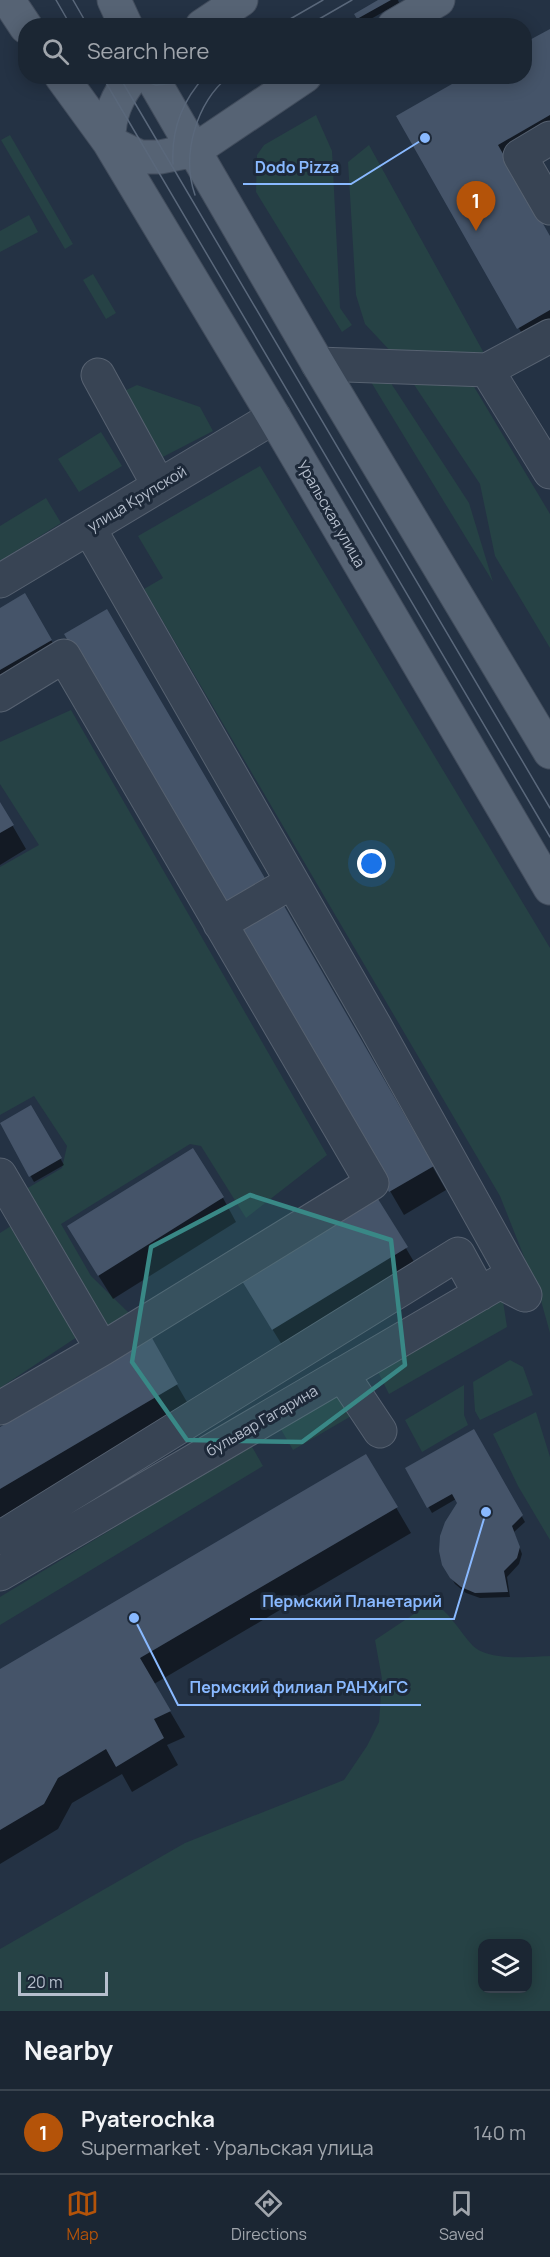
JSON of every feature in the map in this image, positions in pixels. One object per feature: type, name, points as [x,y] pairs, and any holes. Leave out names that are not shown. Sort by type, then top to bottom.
[{"type":"main road","points":[[8,0],[20,18]]},
{"type":"main road","points":[[114,0],[122,18]]},
{"type":"main road","points":[[214,18],[241,0]]},
{"type":"main road","points":[[408,18],[438,0]]},
{"type":"main road","name":"Уральская улица","points":[[67,84],[109,142],[274,417],[550,888]]},
{"type":"main road","points":[[109,142],[112,112],[127,84]]},
{"type":"main road","points":[[156,84],[318,364],[550,752]]},
{"type":"main road","points":[[195,150],[293,84]]},
{"type":"main road","name":"Уральская улица","points":[[109,142],[140,157],[160,157],[195,150]]},
{"type":"street","points":[[550,138],[520,156],[550,208]]},
{"type":"street","points":[[318,364],[487,370],[550,336]]},
{"type":"street","points":[[487,370],[550,472]]},
{"type":"street","points":[[98,375],[159,486]]},
{"type":"street","name":"улица Крупской","points":[[0,581],[274,417]]},
{"type":"street","points":[[89,528],[292,882],[220,924]]},
{"type":"street","points":[[0,694],[64,656],[372,1183],[102,1349],[0,1408]]},
{"type":"street","name":"бульвар Гагарина","points":[[0,1574],[500,1282],[525,1295],[292,882]]},
{"type":"street","points":[[0,1175],[102,1349]]},
{"type":"street","points":[[0,1539],[458,1254],[480,1294]]},
{"type":"street","points":[[342,1374],[380,1431]]},
{"type":"highlighted area","points":[[250,1195],[391,1240],[405,1365],[302,1442],[187,1440],[132,1362],[151,1247]]},
{"type":"green space","points":[[316,115],[332,151],[340,308],[352,325],[342,332],[256,192],[257,155],[264,145]]},
{"type":"green space","points":[[10,135],[73,244],[65,249],[1,140]]},
{"type":"green space","points":[[369,145],[490,364],[395,356],[365,324],[356,295],[348,162]]},
{"type":"green space","points":[[29,215],[38,232],[0,252],[0,231]]},
{"type":"green space","points":[[93,274],[116,313],[106,319],[83,280]]},
{"type":"green space","points":[[385,374],[469,503],[493,582],[371,382]]},
{"type":"green space","points":[[407,374],[470,380],[550,514],[550,648],[495,556],[480,484]]},
{"type":"green space","points":[[137,385],[200,407],[213,431],[159,459],[120,393]]},
{"type":"green space","points":[[101,432],[122,466],[79,492],[58,459]]},
{"type":"green space","points":[[260,466],[550,948],[550,1333],[540,1297],[500,1196],[144,589],[163,578],[138,536]]},
{"type":"green space","points":[[46,498],[61,523],[0,561],[0,526]]},
{"type":"green space","points":[[71,710],[327,1155],[246,1218],[201,1146],[190,1144],[61,1224],[91,1276],[130,1314],[99,1333],[26,1189],[62,1168],[67,1146],[34,1096],[0,1115],[0,867],[39,845],[0,784],[0,742]]},
{"type":"green space","points":[[14,1224],[77,1337],[0,1388],[0,1233]]},
{"type":"green space","points":[[502,1295],[507,1327],[389,1394],[376,1368]]},
{"type":"green space","points":[[510,1360],[523,1367],[533,1395],[480,1420],[475,1411],[473,1382]]},
{"type":"green space","points":[[464,1385],[464,1415],[468,1425],[422,1452],[405,1420]]},
{"type":"green space","points":[[339,1391],[353,1415],[293,1450],[279,1426]]},
{"type":"green space","points":[[536,1412],[550,1457],[550,1540],[518,1486],[493,1434]]},
{"type":"green space","points":[[251,1445],[263,1466],[0,1625],[0,1597]]},
{"type":"green space","points":[[432,1602],[444,1611],[473,1646],[480,1651],[510,1657],[550,1656],[550,2011],[0,2011],[0,1949],[185,1843],[344,1780],[367,1746],[379,1722],[382,1679],[375,1640]]},
{"type":"building","points":[[378,0],[391,0],[359,18],[354,14]]},
{"type":"building","points":[[550,29],[550,115],[498,145],[550,236],[550,310],[517,329],[396,116],[452,84],[532,84],[532,39]]},
{"type":"building","points":[[25,593],[52,640],[0,670],[0,608]]},
{"type":"building","points":[[107,609],[266,880],[223,905],[64,634]]},
{"type":"building","points":[[0,802],[14,825],[0,833]]},
{"type":"building","points":[[283,904],[434,1166],[389,1192],[237,931]]},
{"type":"building","points":[[31,1105],[62,1158],[29,1177],[0,1123]]},
{"type":"building","points":[[193,1148],[224,1197],[98,1276],[67,1226]]},
{"type":"building","points":[[378,1199],[408,1247],[272,1330],[242,1281]]},
{"type":"building","points":[[152,1338],[178,1384],[0,1489],[0,1427]]},
{"type":"building","points":[[474,1429],[523,1515],[512,1526],[520,1547],[517,1558],[504,1571],[508,1592],[475,1593],[461,1587],[450,1578],[442,1565],[439,1551],[440,1536],[445,1522],[457,1503],[452,1494],[427,1508],[405,1468]]},
{"type":"building","points":[[366,1454],[398,1507],[140,1658],[171,1711],[154,1719],[164,1738],[116,1767],[106,1749],[58,1778],[44,1804],[0,1830],[0,1669]]},
{"type":"tram line","points":[[56,0],[66,18]]},
{"type":"tram line","points":[[73,0],[83,18]]},
{"type":"tram line","points":[[292,18],[323,0]]},
{"type":"tram line","points":[[321,18],[352,0]]},
{"type":"tram line","points":[[107,84],[550,837]]},
{"type":"tram line","points":[[124,84],[550,808]]},
{"type":"tram line","points":[[153,84],[167,84]]},
{"type":"tram line","points":[[173,164],[176,128],[184,106],[199,84]]},
{"type":"tram line","points":[[195,195],[190,163],[194,131],[208,100],[220,84]]},
{"type":"place","name":"Dodo Pizza","points":[[425,138]]},
{"type":"place","name":"Pyaterochka","points":[[476,231]]},
{"type":"place","name":"Пермский Планетарий","points":[[486,1512]]},
{"type":"place","name":"Пермский филиал РАНХиГС","points":[[134,1618]]}]
